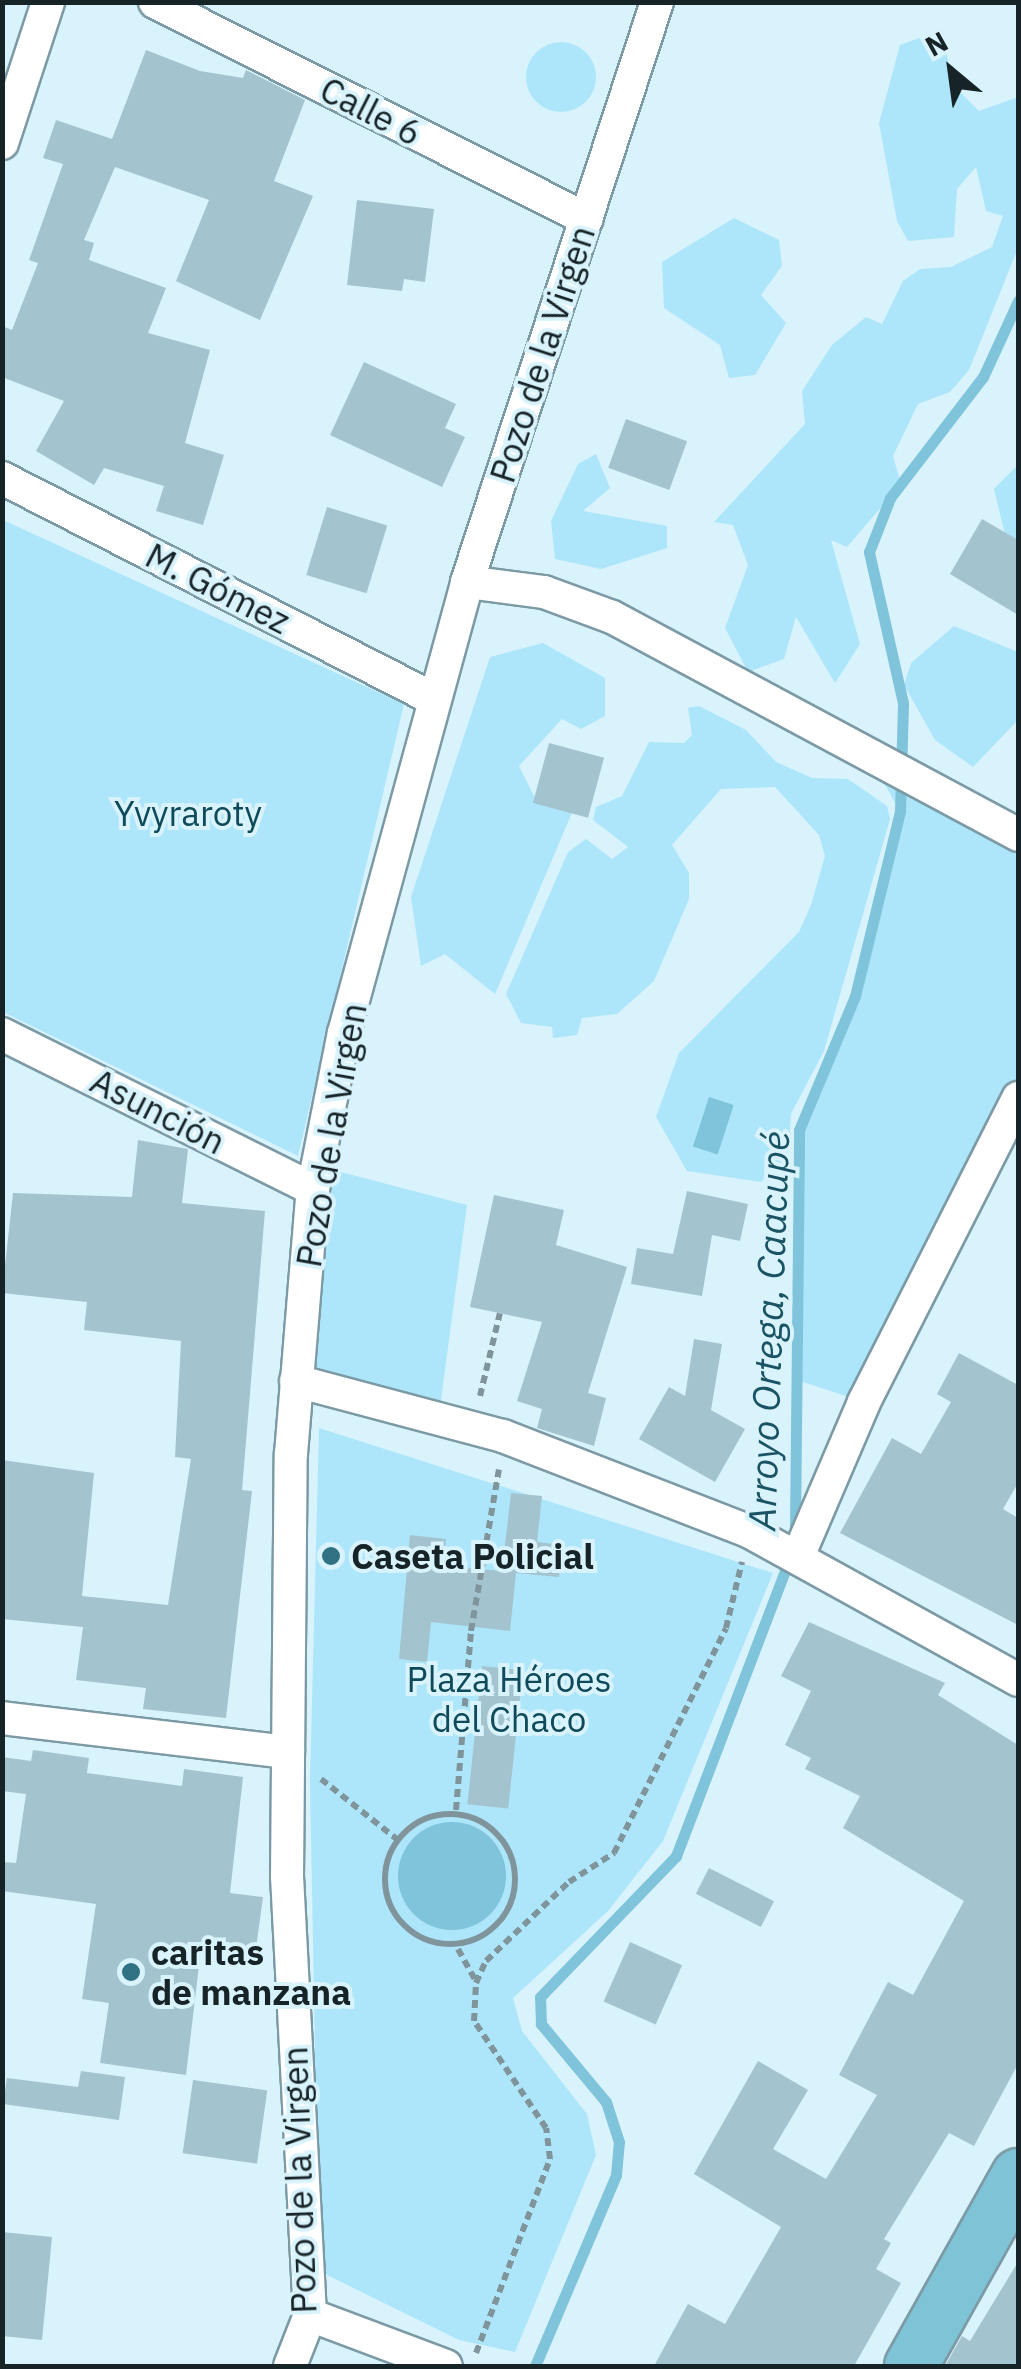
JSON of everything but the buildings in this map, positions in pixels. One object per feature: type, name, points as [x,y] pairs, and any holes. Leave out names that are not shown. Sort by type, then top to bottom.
[{"type":"main road","points":[[911,2366],[1018,2175]]},
{"type":"street","points":[[2,143],[48,2]]},
{"type":"street","name":"Calle 6","points":[[155,2],[587,218]]},
{"type":"street","name":"Pozo de la Virgen","points":[[290,2366],[310,2315],[288,1752],[296,1381],[313,1189],[344,1033],[467,582],[657,2]]},
{"type":"street","name":"M. Gómez","points":[[2,478],[434,699]]},
{"type":"street","points":[[467,582],[577,601],[1018,834]]},
{"type":"street","name":"Asunción","points":[[2,1034],[313,1189]]},
{"type":"street","points":[[778,1544],[864,1402],[1018,1098]]},
{"type":"street","points":[[296,1381],[488,1431],[778,1544],[1018,1680]]},
{"type":"street","points":[[2,1718],[288,1752]]},
{"type":"street","points":[[310,2315],[446,2366]]},
{"type":"path","points":[[456,1810],[500,1313]]},
{"type":"path","points":[[471,2366],[550,2159],[546,2128],[474,2021],[476,1982],[486,1960],[569,1882],[614,1852],[726,1628],[778,1544]]},
{"type":"path","points":[[288,1752],[398,1840]]},
{"type":"path","points":[[456,1810],[512,1850],[514,1884],[490,1930],[458,1949],[421,1940],[400,1923],[383,1890],[398,1840],[456,1810]]},
{"type":"path","points":[[458,1949],[476,1982]]},
{"type":"green space","points":[[941,30],[954,86],[979,111],[1018,97],[1018,248],[969,370],[950,392],[918,404],[893,456],[901,484],[847,547],[831,540],[860,644],[835,683],[796,617],[784,659],[748,672],[725,628],[748,565],[733,525],[714,522],[805,424],[802,391],[832,345],[866,317],[882,324],[903,281],[920,269],[951,267],[992,247],[1003,216],[986,211],[976,167],[957,189],[954,237],[908,241],[897,221],[879,123],[900,45]]},
{"type":"green space","points":[[561,42],[586,52],[596,77],[586,102],[561,112],[536,102],[526,77],[536,52]]},
{"type":"green space","points":[[734,218],[779,240],[782,266],[761,295],[786,323],[755,375],[729,378],[720,345],[664,308],[662,262]]},
{"type":"green space","points":[[596,454],[610,488],[583,511],[667,526],[667,548],[601,569],[555,559],[551,521],[578,464]]},
{"type":"green space","points":[[1018,465],[1018,589],[994,489]]},
{"type":"green space","name":"Yvyraroty","points":[[3,520],[404,704],[298,1156],[3,1012]]},
{"type":"green space","points":[[954,626],[1018,652],[1018,720],[973,767],[935,740],[904,685],[911,663]]},
{"type":"green space","points":[[543,643],[605,678],[605,716],[581,729],[562,719],[519,766],[534,796],[577,801],[495,994],[445,954],[421,966],[411,897],[490,657]]},
{"type":"green space","points":[[699,706],[746,730],[776,762],[812,778],[848,779],[887,806],[890,819],[824,1051],[791,1114],[788,1156],[761,1182],[687,1171],[656,1117],[679,1053],[799,932],[811,905],[825,856],[819,835],[775,787],[721,789],[672,845],[689,873],[689,899],[654,981],[617,1014],[582,1018],[577,1035],[553,1038],[552,1027],[521,1023],[506,994],[568,852],[586,839],[612,859],[628,847],[593,820],[596,807],[622,796],[649,742],[684,743],[692,735],[688,708]]},
{"type":"green space","points":[[870,757],[1018,835],[1018,1098],[864,1402],[797,1380],[799,1130],[855,996],[900,812]]},
{"type":"green space","points":[[318,1166],[467,1205],[439,1415],[296,1381]]},
{"type":"green space","name":"Plaza Héroes del Chaco","points":[[319,1428],[773,1573],[663,1841],[608,1911],[513,1998],[522,2031],[587,2114],[596,2155],[515,2352],[459,2340],[319,2271],[310,1780]]},
{"type":"shaded area","points":[[709,1097],[734,1105],[718,1154],[693,1146]]},
{"type":"shaded area","points":[[452,1822],[473,1826],[490,1838],[502,1855],[506,1876],[502,1897],[490,1914],[473,1926],[452,1930],[431,1926],[414,1914],[402,1897],[398,1876],[402,1855],[414,1838],[431,1826]]},
{"type":"waterway","name":"Arroyo Ortega, Caacupé","points":[[795,1527],[799,1130],[855,996],[900,811],[903,703],[869,552],[890,498],[983,377],[1018,301]]},
{"type":"waterway","name":"Arroyo Ortega, Caacupé","points":[[535,2366],[616,2175],[619,2142],[606,2102],[541,2024],[540,1997],[676,1856],[789,1560]]},
{"type":"place","name":"Caseta Policial","points":[[331,1556]]},
{"type":"place","name":"caritas de manzana","points":[[131,1972]]}]
